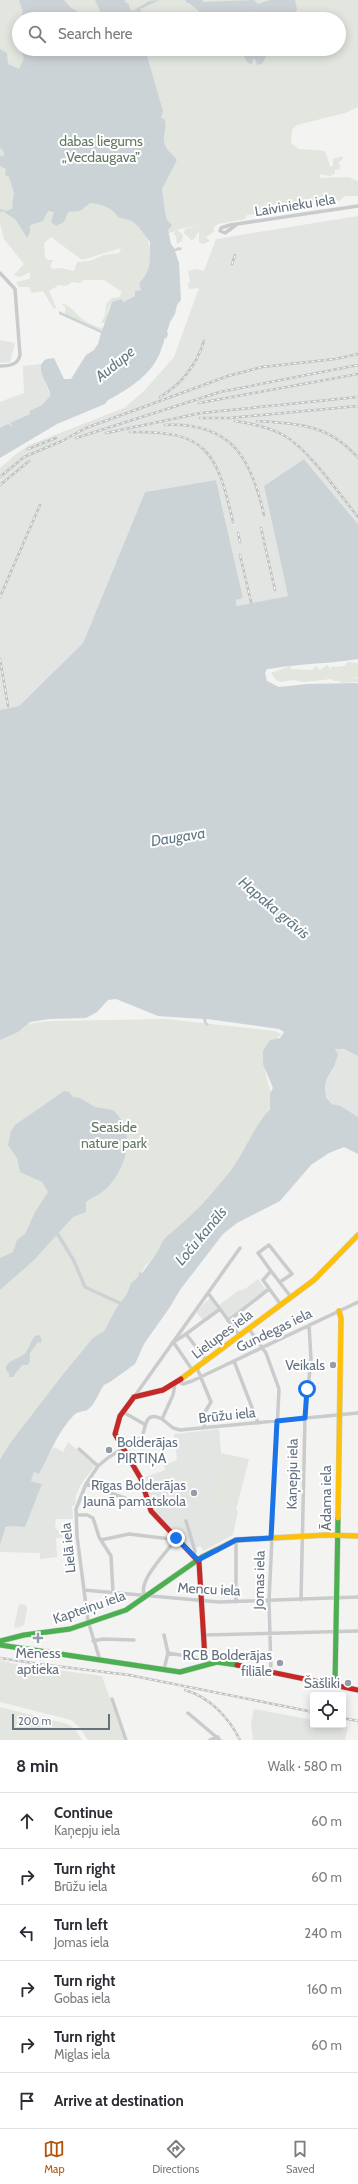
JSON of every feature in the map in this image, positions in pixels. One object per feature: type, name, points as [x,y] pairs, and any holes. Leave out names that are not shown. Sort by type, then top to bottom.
[{"type":"street","name":"Laivinieku iela","points":[[236,225],[358,206]]},
{"type":"street","points":[[0,273],[15,289],[20,355],[19,359],[13,365],[0,366]]},
{"type":"street","name":"Lielupes iela","points":[[134,1397],[163,1390],[177,1383],[320,1275],[351,1240],[358,1235]]},
{"type":"street","points":[[280,1282],[292,1274],[269,1245],[258,1253],[291,1297]]},
{"type":"street","points":[[207,1660],[200,1565],[196,1558],[149,1507],[141,1479],[115,1434],[118,1421],[123,1412],[240,1248]]},
{"type":"street","points":[[272,1271],[263,1280],[281,1305]]},
{"type":"street","points":[[228,1321],[269,1289]]},
{"type":"street","points":[[208,1293],[240,1336]]},
{"type":"street","name":"Gundegas iela","points":[[177,1383],[183,1384],[202,1377],[358,1302]]},
{"type":"street","points":[[173,1343],[220,1309]]},
{"type":"street","name":"Ādama iela","points":[[335,1684],[341,1318],[339,1311]]},
{"type":"street","points":[[191,1317],[198,1325]]},
{"type":"street","name":"Kaņepju iela","points":[[301,1600],[305,1418],[311,1358],[309,1325]]},
{"type":"street","name":"Jomas iela","points":[[249,1329],[263,1348],[278,1386],[269,1601],[271,1672]]},
{"type":"street","points":[[186,1334],[206,1361]]},
{"type":"street","points":[[173,1343],[202,1377],[211,1402],[205,1412],[204,1428]]},
{"type":"street","points":[[234,1361],[258,1423]]},
{"type":"street","points":[[123,1412],[144,1424],[146,1421],[155,1417],[162,1419],[177,1383]]},
{"type":"street","name":"Brūžu iela","points":[[162,1419],[176,1429],[204,1428],[358,1413]]},
{"type":"street","name":"Lielā iela","points":[[100,1660],[88,1623],[77,1541],[76,1515],[78,1504],[86,1484],[98,1466],[122,1448],[142,1437],[144,1424]]},
{"type":"street","points":[[79,1449],[98,1466]]},
{"type":"street","points":[[86,1484],[149,1507]]},
{"type":"street","points":[[76,1515],[87,1515],[93,1518],[101,1540],[111,1556],[113,1592]]},
{"type":"street","points":[[186,1521],[196,1558]]},
{"type":"street","points":[[101,1540],[129,1534],[170,1539],[176,1538]]},
{"type":"street","points":[[236,1602],[236,1540],[338,1535],[358,1536]]},
{"type":"street","points":[[145,1596],[143,1588],[148,1574],[176,1538]]},
{"type":"street","name":"Kapteiņu iela","points":[[0,1641],[24,1635],[59,1632],[126,1610],[185,1569],[196,1558],[236,1540]]},
{"type":"street","name":"Mencu iela","points":[[84,1590],[203,1601],[236,1602],[358,1596]]},
{"type":"street","points":[[204,1635],[358,1632]]},
{"type":"street","points":[[164,1636],[168,1653],[164,1669]]},
{"type":"street","points":[[93,1641],[103,1639],[134,1640]]},
{"type":"street","points":[[0,1645],[180,1672],[192,1671],[207,1660]]},
{"type":"street","points":[[168,1653],[335,1684],[358,1690]]},
{"type":"street","points":[[112,1699],[126,1740]]},
{"type":"street","points":[[188,1713],[219,1738]]},
{"type":"street","points":[[210,1740],[219,1738]]},
{"type":"shaded area","points":[[358,216],[358,524],[304,459],[264,486],[288,596],[238,607],[236,600],[243,598],[216,480],[145,492],[83,643],[19,706],[0,710],[0,468],[29,445],[124,408],[144,391],[174,357],[199,288],[189,289],[188,283],[190,282],[188,271],[195,269],[204,271],[216,239]]},
{"type":"shaded area","points":[[0,340],[15,343],[10,362],[0,363]]},
{"type":"shaded area","points":[[42,364],[42,372],[50,396],[42,405],[29,411],[30,414],[11,423],[13,426],[0,428],[0,402],[24,393],[23,366]]},
{"type":"shaded area","points":[[339,1048],[358,1056],[358,1117],[341,1106],[332,1104],[325,1094],[327,1078],[334,1068],[336,1057],[335,1050]]},
{"type":"shaded area","points":[[258,1279],[266,1290],[229,1319],[219,1305]]},
{"type":"shaded area","points":[[210,1298],[218,1309],[203,1320],[196,1312]]},
{"type":"shaded area","name":"Rīgas Bolderājas Jaunā pamatskola","points":[[219,1429],[221,1453],[249,1459],[236,1510],[238,1511],[233,1535],[203,1551],[201,1546],[191,1549],[152,1510],[143,1478],[165,1470],[164,1465],[177,1460],[174,1434]]},
{"type":"shaded area","points":[[68,1442],[95,1465],[80,1486],[76,1495],[75,1505],[72,1506],[73,1519],[56,1519],[55,1527],[64,1537],[56,1538],[57,1557],[40,1559],[40,1553],[0,1552],[0,1545],[6,1528],[10,1526],[42,1484],[31,1481],[34,1472],[39,1474],[51,1450],[55,1447],[63,1452]]},
{"type":"shaded area","points":[[254,1709],[310,1719],[310,1728],[348,1727],[345,1740],[253,1740],[251,1723]]},
{"type":"green space","name":"dabas liegums „Vecdaugava”","points":[[0,0],[358,0],[358,107],[345,113],[297,125],[292,130],[291,143],[299,149],[325,151],[330,166],[333,166],[333,159],[343,156],[342,160],[338,163],[340,165],[339,170],[335,169],[335,174],[329,176],[320,174],[320,178],[348,177],[358,181],[358,196],[345,196],[339,201],[332,197],[322,203],[317,201],[300,200],[294,205],[277,206],[263,216],[256,214],[247,215],[245,219],[218,224],[214,227],[214,232],[206,237],[210,241],[203,244],[199,242],[199,231],[194,239],[191,240],[184,233],[185,229],[201,224],[177,230],[183,235],[182,241],[177,244],[176,236],[173,234],[176,231],[148,239],[151,261],[147,275],[139,283],[141,290],[135,292],[135,296],[123,302],[112,302],[108,309],[106,323],[101,323],[105,315],[106,304],[112,298],[119,297],[122,292],[104,280],[83,280],[81,283],[72,282],[66,286],[59,285],[49,291],[56,307],[54,309],[43,291],[32,293],[29,287],[19,287],[16,282],[30,279],[30,272],[20,277],[14,275],[24,264],[4,239],[0,224]],"holes":[[[51,237],[82,260],[121,248],[119,253],[104,255],[90,261],[77,262],[74,271],[61,268],[52,269],[50,266],[53,260],[47,260],[45,257],[44,243]]]},
{"type":"green space","points":[[61,303],[69,307],[81,318],[101,328],[103,327],[103,329],[101,331],[65,315],[65,307]]},
{"type":"green space","points":[[348,662],[358,663],[358,677],[346,680],[358,678],[358,682],[340,683],[341,681],[334,681],[332,679],[303,682],[293,680],[281,682],[277,681],[271,673],[290,666],[290,669],[313,670],[315,666],[320,670],[327,665],[331,669],[332,666],[344,666]]},
{"type":"green space","name":"Seaside nature park","points":[[166,1019],[275,1031],[281,1034],[263,1054],[266,1075],[273,1101],[240,1164],[219,1191],[146,1265],[100,1337],[0,1458],[0,1027],[51,1021]]},
{"type":"green space","points":[[225,1456],[227,1456],[227,1460],[235,1457],[243,1460],[246,1465],[236,1507],[230,1508],[217,1503],[215,1508],[212,1508]]},
{"type":"green space","points":[[19,1604],[26,1605],[27,1610],[24,1625],[18,1628],[14,1627]]},
{"type":"green space","points":[[0,1660],[19,1665],[102,1676],[124,1740],[88,1740],[79,1727],[71,1720],[0,1702]]},
{"type":"green space","points":[[0,1707],[68,1724],[75,1729],[82,1740],[0,1740]]},
{"type":"water","points":[[19,0],[64,0],[70,7],[78,12],[23,12]]},
{"type":"water","points":[[95,0],[125,0],[125,2],[129,4],[130,10],[133,11],[149,1],[160,0],[140,9],[142,12],[100,11]]},
{"type":"water","points":[[185,0],[202,0],[204,2],[254,0],[258,4],[270,0],[295,0],[297,9],[296,12],[199,12],[189,3]]},
{"type":"water","name":"Audupe","points":[[0,49],[7,53],[8,64],[19,69],[24,58],[23,56],[147,56],[163,111],[161,118],[164,119],[166,125],[164,138],[165,144],[167,149],[177,160],[162,189],[167,220],[172,225],[168,230],[171,244],[175,249],[178,247],[182,248],[181,250],[175,251],[179,263],[181,300],[177,305],[175,314],[170,322],[167,332],[168,334],[166,339],[164,338],[164,343],[157,359],[146,373],[132,386],[108,400],[105,404],[57,424],[0,458],[0,428],[8,424],[13,427],[10,423],[30,414],[29,411],[42,405],[50,396],[50,392],[42,373],[42,363],[46,359],[54,358],[64,379],[71,379],[86,355],[94,350],[98,344],[101,333],[59,314],[59,311],[102,331],[112,302],[121,299],[123,302],[135,296],[135,291],[141,290],[139,283],[148,269],[150,242],[140,229],[130,220],[118,217],[109,208],[90,203],[80,211],[68,212],[64,222],[56,226],[51,222],[54,212],[48,211],[43,221],[30,225],[30,232],[27,238],[16,220],[3,211],[0,212],[0,209],[7,211],[13,208],[14,193],[9,177],[5,175],[6,169],[0,166],[0,155],[3,157],[4,152],[0,148]]},
{"type":"water","points":[[244,56],[266,56],[262,64],[257,65],[255,59],[253,59],[252,64],[248,63]]},
{"type":"water","points":[[304,459],[358,524],[358,659],[285,666],[267,669],[265,673],[267,681],[279,687],[307,684],[358,683],[358,1056],[343,1049],[335,1049],[338,1054],[334,1067],[327,1078],[325,1088],[326,1097],[332,1104],[341,1106],[358,1117],[358,1154],[344,1147],[329,1153],[311,1165],[280,1201],[237,1223],[223,1234],[180,1290],[144,1344],[135,1364],[104,1385],[90,1408],[76,1413],[67,1423],[39,1474],[34,1472],[31,1481],[42,1484],[25,1527],[6,1527],[0,1545],[0,1459],[11,1442],[64,1373],[93,1338],[104,1331],[117,1307],[127,1294],[131,1283],[138,1277],[139,1272],[142,1273],[157,1253],[164,1239],[199,1207],[234,1166],[264,1116],[270,1109],[270,1093],[273,1088],[263,1064],[263,1051],[270,1040],[280,1038],[284,1032],[279,1029],[207,1019],[206,1021],[209,1025],[207,1026],[203,1019],[158,1016],[116,999],[108,1000],[97,1012],[86,1018],[50,1019],[30,1022],[18,1032],[0,1040],[0,710],[19,706],[83,643],[145,492],[216,480],[243,598],[236,600],[237,606],[288,596],[264,486]]},
{"type":"water","points":[[64,1091],[69,1092],[73,1097],[80,1098],[95,1107],[113,1110],[125,1129],[127,1139],[124,1160],[114,1180],[107,1188],[86,1202],[86,1212],[73,1217],[34,1260],[0,1290],[0,1258],[13,1252],[17,1240],[25,1234],[35,1212],[48,1192],[42,1182],[20,1172],[17,1158],[8,1145],[11,1131],[15,1125]]},
{"type":"water","points":[[40,1335],[42,1341],[40,1343],[38,1342],[30,1353],[28,1365],[22,1365],[13,1377],[9,1377],[6,1370],[7,1365],[25,1353],[35,1336]]},
{"type":"waterway","points":[[57,1233],[74,1261],[85,1287],[124,1305]]},
{"type":"railway","points":[[232,264],[235,255]]},
{"type":"railway","points":[[160,397],[168,392],[187,374],[197,358],[204,341]]},
{"type":"railway","points":[[0,477],[24,457],[62,441],[86,428],[228,376],[262,367],[335,359],[358,354]]},
{"type":"railway","points":[[76,438],[220,392],[358,365]]},
{"type":"railway","points":[[199,403],[358,374]]},
{"type":"railway","points":[[106,433],[201,413],[358,397]]},
{"type":"railway","points":[[200,418],[229,418],[358,406]]},
{"type":"railway","points":[[235,421],[273,430],[285,436],[294,443],[314,462],[358,517]]},
{"type":"railway","points":[[257,421],[299,425],[324,432],[336,438],[358,458]]},
{"type":"railway","points":[[165,425],[188,426],[206,430],[222,437],[234,447],[244,460],[252,476],[259,494],[264,515]]},
{"type":"railway","points":[[130,432],[156,432],[176,435],[192,441],[204,450],[214,462],[221,478],[233,522]]},
{"type":"railway","points":[[28,449],[56,438]]},
{"type":"railway","points":[[0,485],[29,461]]},
{"type":"railway","points":[[0,597],[40,505]]},
{"type":"railway","points":[[261,528],[275,590]]},
{"type":"railway","points":[[238,533],[240,542]]},
{"type":"railway","points":[[240,555],[251,602]]},
{"type":"railway","points":[[0,659],[8,706]]},
{"type":"railway","points":[[0,1658],[129,1675],[310,1711]]},
{"type":"railway","points":[[185,1690],[203,1698],[218,1709],[236,1732],[240,1740]]},
{"type":"railway","points":[[346,1719],[358,1721]]},
{"type":"traffic: fast","points":[[335,1684],[338,1518]]},
{"type":"traffic: fast","points":[[0,1641],[24,1635],[70,1629],[126,1610],[202,1557],[216,1550]]},
{"type":"traffic: fast","points":[[0,1645],[180,1672],[217,1662],[237,1665]]},
{"type":"traffic: slow","points":[[181,1379],[314,1280],[358,1235]]},
{"type":"traffic: slow","points":[[338,1518],[341,1318],[339,1311]]},
{"type":"traffic: slow","points":[[216,1550],[236,1540],[327,1535],[358,1536]]},
{"type":"traffic: jam","points":[[181,1379],[163,1390],[134,1397],[120,1416],[115,1434],[141,1479],[151,1511],[199,1562],[205,1659]]},
{"type":"traffic: jam","points":[[237,1665],[358,1690]]},
{"type":"place","name":"Veikals","points":[[333,1365]]},
{"type":"place","name":"Bolderājas PIRTIŅA","points":[[109,1450]]},
{"type":"place","name":"Rīgas Bolderājas Jaunā pamatskola","points":[[194,1493]]},
{"type":"place","name":"Mēness aptieka","points":[[38,1638]]},
{"type":"place","name":"RCB Bolderājas filiāle","points":[[280,1663]]},
{"type":"place","name":"Šašliki","points":[[348,1683]]},
{"type":"route","points":[[176,1538],[198,1560],[236,1540],[271,1538],[277,1421],[305,1418],[307,1389]]},
{"type":"water label","name":"Daugava","points":[[178,837]]},
{"type":"water label","name":"Hapaka grāvis","points":[[274,908]]},
{"type":"water label","name":"Loču kanāls","points":[[201,1236]]}]
